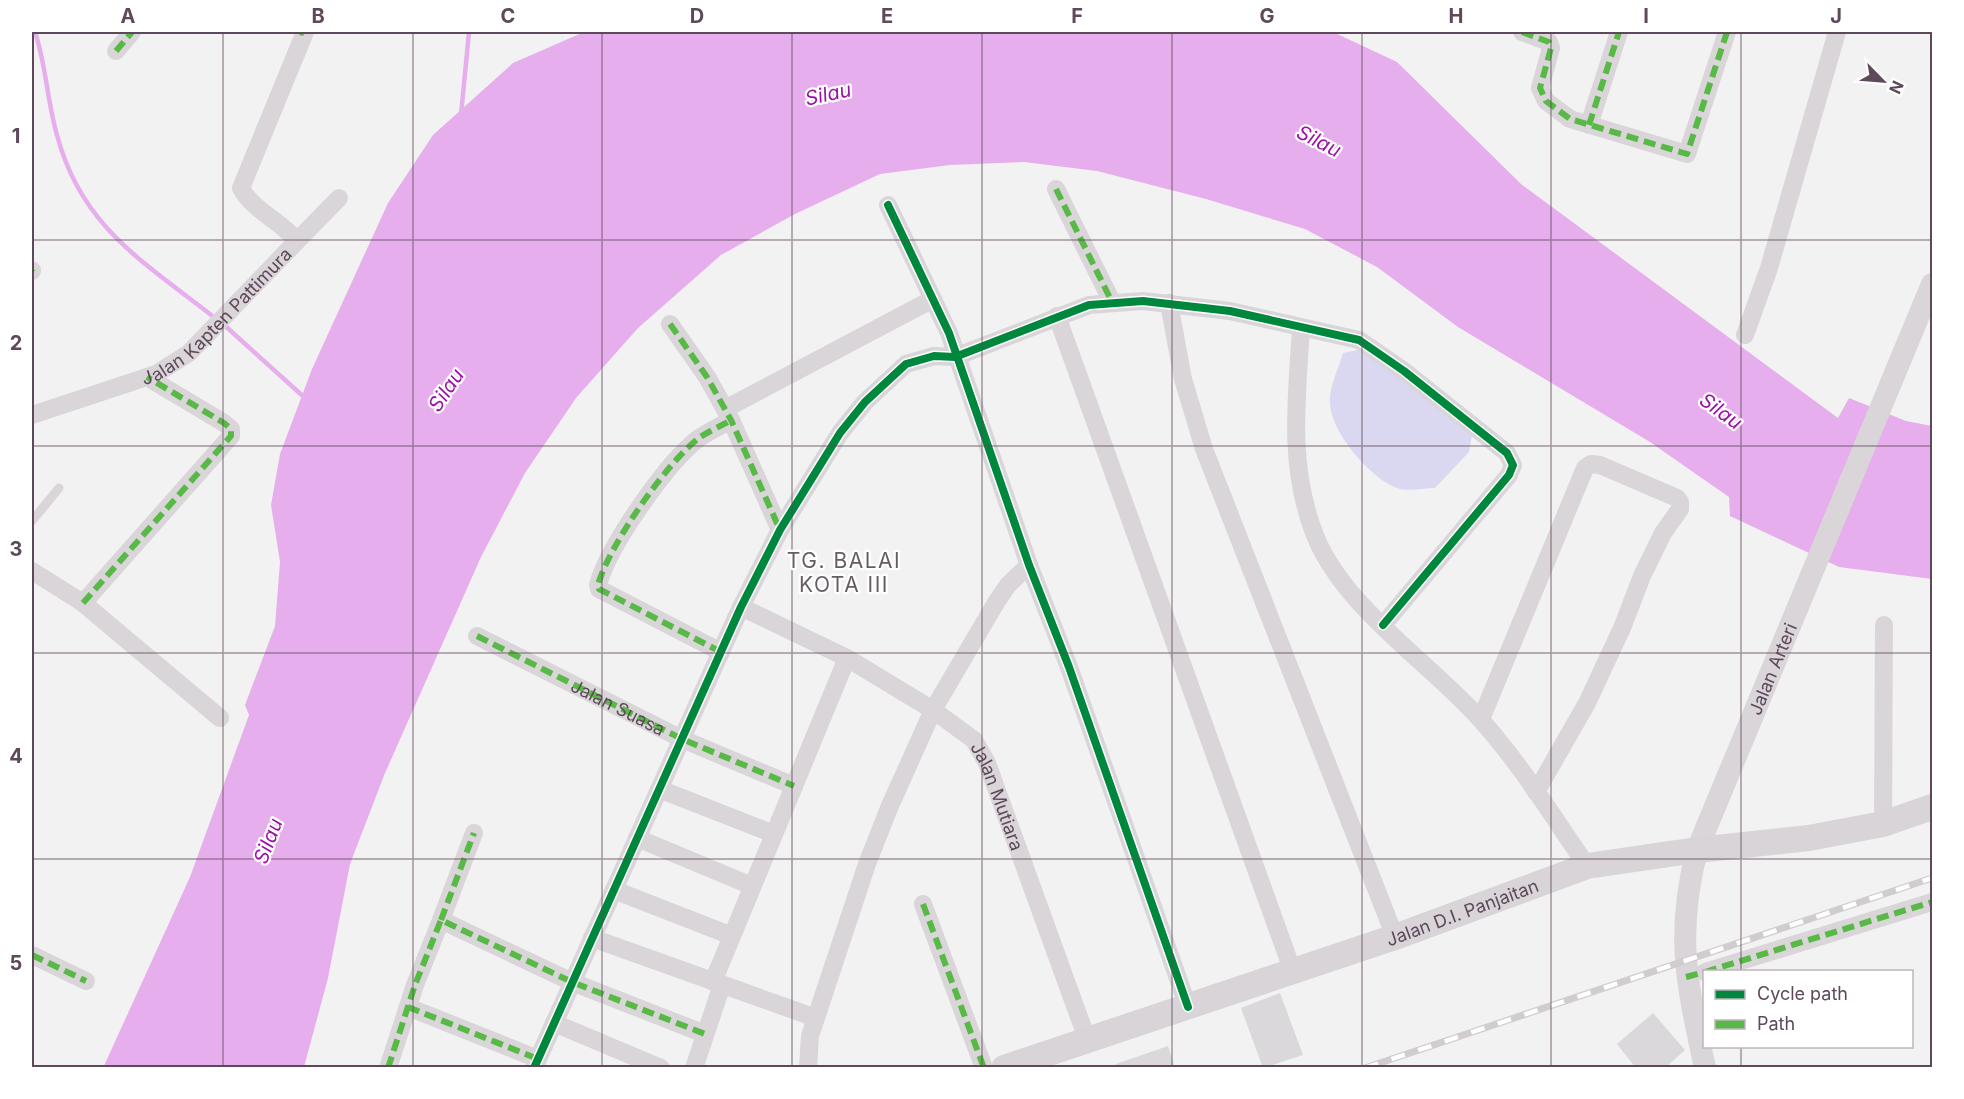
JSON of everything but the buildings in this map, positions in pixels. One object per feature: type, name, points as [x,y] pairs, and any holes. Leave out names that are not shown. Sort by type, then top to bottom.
[{"type":"main road","name":"Jalan D.I. Panjaitan","points":[[1004,1068],[1395,937],[1587,866],[1697,850],[1809,838],[1883,824],[1932,807]]},
{"type":"street","points":[[116,51],[132,32]]},
{"type":"street","name":"Jalan Kapten Pattimura","points":[[32,415],[147,377],[189,353],[297,241],[281,224],[245,196],[241,188],[303,32]]},
{"type":"street","points":[[1522,32],[1549,42],[1551,48],[1540,88],[1546,101],[1570,119],[1689,153],[1727,32]]},
{"type":"street","points":[[1589,125],[1619,32]]},
{"type":"street","points":[[1745,335],[1769,268],[1837,32]]},
{"type":"street","points":[[1056,189],[1112,302]]},
{"type":"street","points":[[297,241],[339,198]]},
{"type":"street","points":[[888,205],[949,333],[955,357],[1029,565],[1069,667],[1188,1007]]},
{"type":"street","name":"Jalan Arteri","points":[[1703,1041],[1698,973],[1683,935],[1686,901],[1697,850],[1932,284]]},
{"type":"street","points":[[721,652],[598,589],[628,521],[699,439],[728,415],[933,299]]},
{"type":"street","points":[[408,1007],[536,1063],[741,607],[780,530],[840,433],[865,402],[895,372],[919,358],[955,357],[1057,316],[1089,305],[1112,302],[1169,303],[1230,311],[1359,340],[1375,349],[1512,459],[1513,465],[1509,475],[1383,625]]},
{"type":"street","points":[[1169,303],[1184,379],[1204,449],[1395,937]]},
{"type":"street","points":[[1057,316],[1293,972]]},
{"type":"street","points":[[670,324],[707,376],[728,415],[780,530]]},
{"type":"street","points":[[1301,328],[1294,444],[1313,531],[1342,582],[1383,625],[1481,719],[1536,792],[1587,866]]},
{"type":"street","points":[[83,603],[231,436],[231,429],[224,423],[147,377]]},
{"type":"street","points":[[1481,719],[1585,468],[1591,464],[1600,465],[1677,498],[1680,508],[1663,533],[1642,576],[1622,628],[1587,703],[1536,792]]},
{"type":"street","points":[[808,1068],[810,1036],[867,864],[933,710],[997,601],[1008,585],[1029,565]]},
{"type":"street","points":[[32,571],[83,603],[220,718]]},
{"type":"street","name":"Jalan Mutiara","points":[[741,607],[847,658],[965,731],[981,748],[1087,1039]]},
{"type":"street","points":[[1883,824],[1884,624]]},
{"type":"street","name":"Jalan Suasa","points":[[477,636],[682,739],[794,786]]},
{"type":"street","points":[[694,1068],[732,936],[847,658]]},
{"type":"street","points":[[659,789],[774,834]]},
{"type":"street","points":[[388,1068],[408,1007],[474,833]]},
{"type":"street","points":[[637,838],[752,886]]},
{"type":"street","points":[[614,890],[732,936]]},
{"type":"street","points":[[1708,970],[1932,902]]},
{"type":"street","points":[[923,904],[984,1068]]},
{"type":"street","points":[[441,920],[572,982],[705,1034]]},
{"type":"street","points":[[592,938],[816,1018]]},
{"type":"street","points":[[32,955],[86,981]]},
{"type":"street","points":[[554,1023],[661,1068]]},
{"type":"street","name":"Jalan Arteri","points":[[1704,1048],[1705,1068]]},
{"type":"lane","points":[[32,521],[59,488]]},
{"type":"shaded area","points":[[1363,349],[1472,435],[1469,452],[1435,488],[1406,490],[1386,483],[1352,451],[1335,424],[1330,398],[1333,381],[1343,353]]},
{"type":"water","name":"Silau","points":[[584,32],[1333,32],[1397,62],[1521,184],[1838,418],[1849,398],[1906,421],[1932,426],[1932,579],[1839,567],[1730,516],[1729,497],[1650,442],[1458,327],[1377,267],[1305,229],[1206,199],[1097,171],[1024,162],[950,165],[880,174],[795,214],[721,255],[638,328],[576,398],[525,473],[481,557],[385,773],[350,864],[328,978],[304,1067],[103,1068],[190,877],[249,715],[245,705],[275,626],[280,562],[271,505],[280,454],[312,369],[388,203],[433,135],[513,63]]},
{"type":"waterway","points":[[35,32],[57,135],[68,167],[82,195],[99,219],[119,240],[164,279],[215,318]]},
{"type":"waterway","points":[[461,115],[469,32]]},
{"type":"waterway","points":[[222,323],[305,398]]},
{"type":"railway","points":[[1365,1068],[1932,878]]},
{"type":"marked path","points":[[116,51],[132,32]]},
{"type":"marked path","points":[[300,32],[304,33]]},
{"type":"marked path","points":[[1522,32],[1549,42],[1551,48],[1540,88],[1546,101],[1570,119],[1687,154],[1727,32]]},
{"type":"marked path","points":[[1589,125],[1619,32]]},
{"type":"marked path","points":[[1056,189],[1112,302]]},
{"type":"marked path","points":[[670,324],[707,377],[731,420],[780,530]]},
{"type":"marked path","points":[[83,603],[231,436],[231,429],[224,423],[147,377]]},
{"type":"marked path","points":[[721,652],[599,589],[598,585],[626,528],[671,466],[699,438],[731,420]]},
{"type":"marked path","points":[[477,636],[682,739],[794,786]]},
{"type":"marked path","points":[[441,920],[474,833]]},
{"type":"marked path","points":[[1711,970],[1932,902]]},
{"type":"marked path","points":[[923,904],[984,1068]]},
{"type":"marked path","points":[[388,1068],[415,985],[441,920],[572,982],[705,1034]]},
{"type":"marked path","points":[[32,955],[86,981]]},
{"type":"marked path","points":[[1686,977],[1703,972]]},
{"type":"marked path","points":[[408,1007],[538,1059]]},
{"type":"cycle path","points":[[888,205],[949,333],[1029,565],[1069,667],[1188,1007]]},
{"type":"cycle path","points":[[534,1068],[741,607],[780,530],[840,433],[865,402],[906,364],[934,356],[955,357],[1089,305],[1143,301],[1230,311],[1359,340],[1404,371],[1507,453],[1513,465],[1509,475],[1383,625]]},
{"type":"district","name":"TG. BALAI KOTA III","points":[[844,572]]}]
